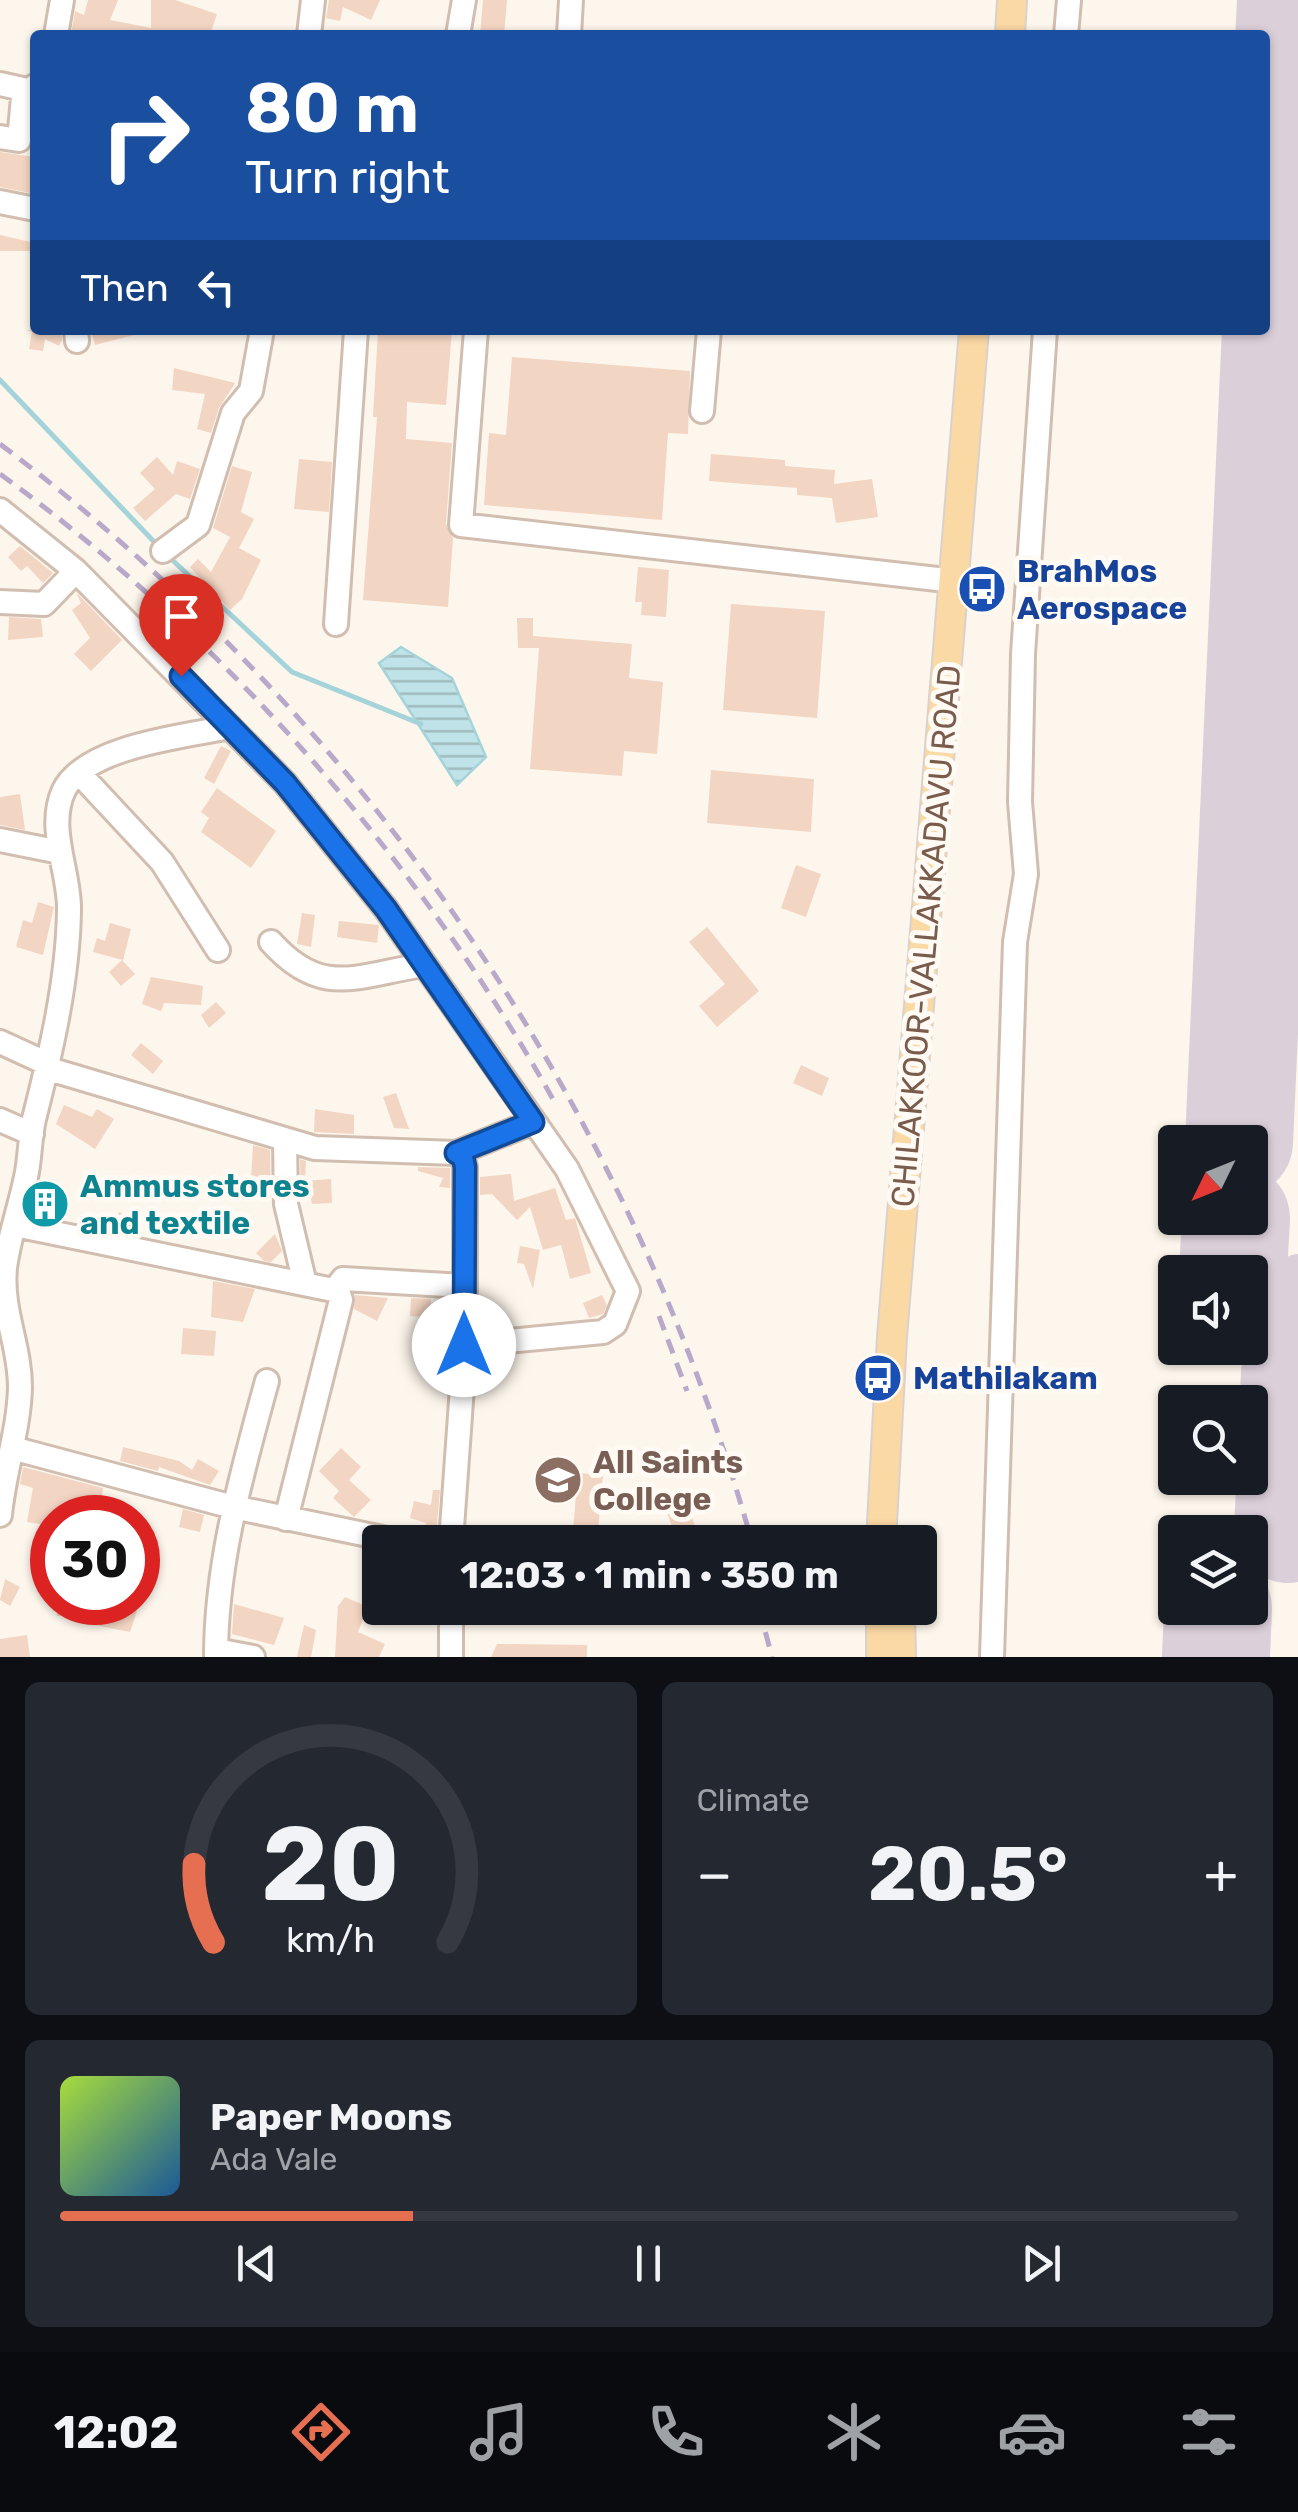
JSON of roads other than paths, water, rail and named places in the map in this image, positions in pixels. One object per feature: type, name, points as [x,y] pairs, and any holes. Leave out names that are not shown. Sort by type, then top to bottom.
[{"type":"main road","points":[[994,30],[996,0]]},
{"type":"main road","points":[[1010,30],[1012,0]]},
{"type":"main road","name":"CHILAKKOOR-VALLAKKADAVU ROAD","points":[[882,1525],[892,1337],[974,335]]},
{"type":"main road","points":[[900,1525],[904,1379],[988,335]]},
{"type":"main road","points":[[881,1625],[882,1657]]},
{"type":"main road","points":[[900,1625],[901,1657]]},
{"type":"street","points":[[57,30],[62,0]]},
{"type":"street","points":[[310,30],[313,0]]},
{"type":"street","points":[[459,30],[464,0]]},
{"type":"street","points":[[569,30],[571,0]]},
{"type":"street","points":[[1066,30],[1068,0]]},
{"type":"street","points":[[0,84],[30,88]]},
{"type":"street","points":[[9,138],[30,90]]},
{"type":"street","points":[[0,202],[30,207]]},
{"type":"street","points":[[163,552],[198,525],[233,413],[251,391],[261,335]]},
{"type":"street","points":[[336,624],[356,335]]},
{"type":"street","points":[[476,335],[462,525],[955,581]]},
{"type":"street","points":[[702,411],[710,335]]},
{"type":"street","points":[[992,1657],[1015,942],[1026,874],[1020,802],[1022,671],[1045,335]]},
{"type":"street","points":[[0,510],[76,571],[285,783],[424,965],[567,1170],[628,1292],[615,1324],[604,1332],[464,1345]]},
{"type":"street","points":[[0,602],[44,604],[76,571]]},
{"type":"street","points":[[0,1515],[12,1448],[8,1423],[18,1349],[2,1312],[14,1225],[50,1067],[69,908],[58,821],[64,791],[79,772],[99,760],[138,747],[230,727]]},
{"type":"street","points":[[79,772],[162,862],[218,950]]},
{"type":"street","points":[[0,840],[60,852]]},
{"type":"street","points":[[270,942],[307,975],[381,976],[424,965]]},
{"type":"street","points":[[0,1042],[50,1067],[315,1148],[456,1153],[533,1122]]},
{"type":"street","points":[[0,1120],[32,1134]]},
{"type":"street","points":[[286,1140],[286,1204],[305,1284]]},
{"type":"street","points":[[452,1525],[464,1345],[465,1167],[463,1157],[456,1153]]},
{"type":"street","points":[[14,1225],[335,1289]]},
{"type":"street","points":[[335,1289],[343,1279],[464,1286]]},
{"type":"street","points":[[286,1519],[340,1300],[335,1289]]},
{"type":"street","points":[[253,1657],[216,1653],[214,1614],[233,1507],[267,1382]]},
{"type":"street","points":[[12,1448],[233,1507],[362,1534]]},
{"type":"street","points":[[451,1625],[451,1657]]},
{"type":"water","points":[[401,647],[452,678],[486,757],[457,785],[379,663]]},
{"type":"waterway","points":[[0,380],[160,548]]},
{"type":"waterway","points":[[168,556],[292,672],[421,724]]},
{"type":"railway","points":[[0,444],[132,552],[254,670],[365,796],[466,932],[556,1074],[633,1224],[699,1380],[746,1525]]},
{"type":"railway","points":[[0,474],[82,537],[161,606],[238,680],[310,758],[442,924],[554,1101]]},
{"type":"railway","points":[[659,1316],[687,1391]]},
{"type":"railway","points":[[764,1625],[772,1657]]},
{"type":"place","name":"BrahMos Aerospace","points":[[982,589]]},
{"type":"place","name":"Ammus stores and textile","points":[[45,1204]]},
{"type":"place","name":"Mathilakam","points":[[878,1378]]},
{"type":"place","name":"All Saints College","points":[[558,1480]]}]
